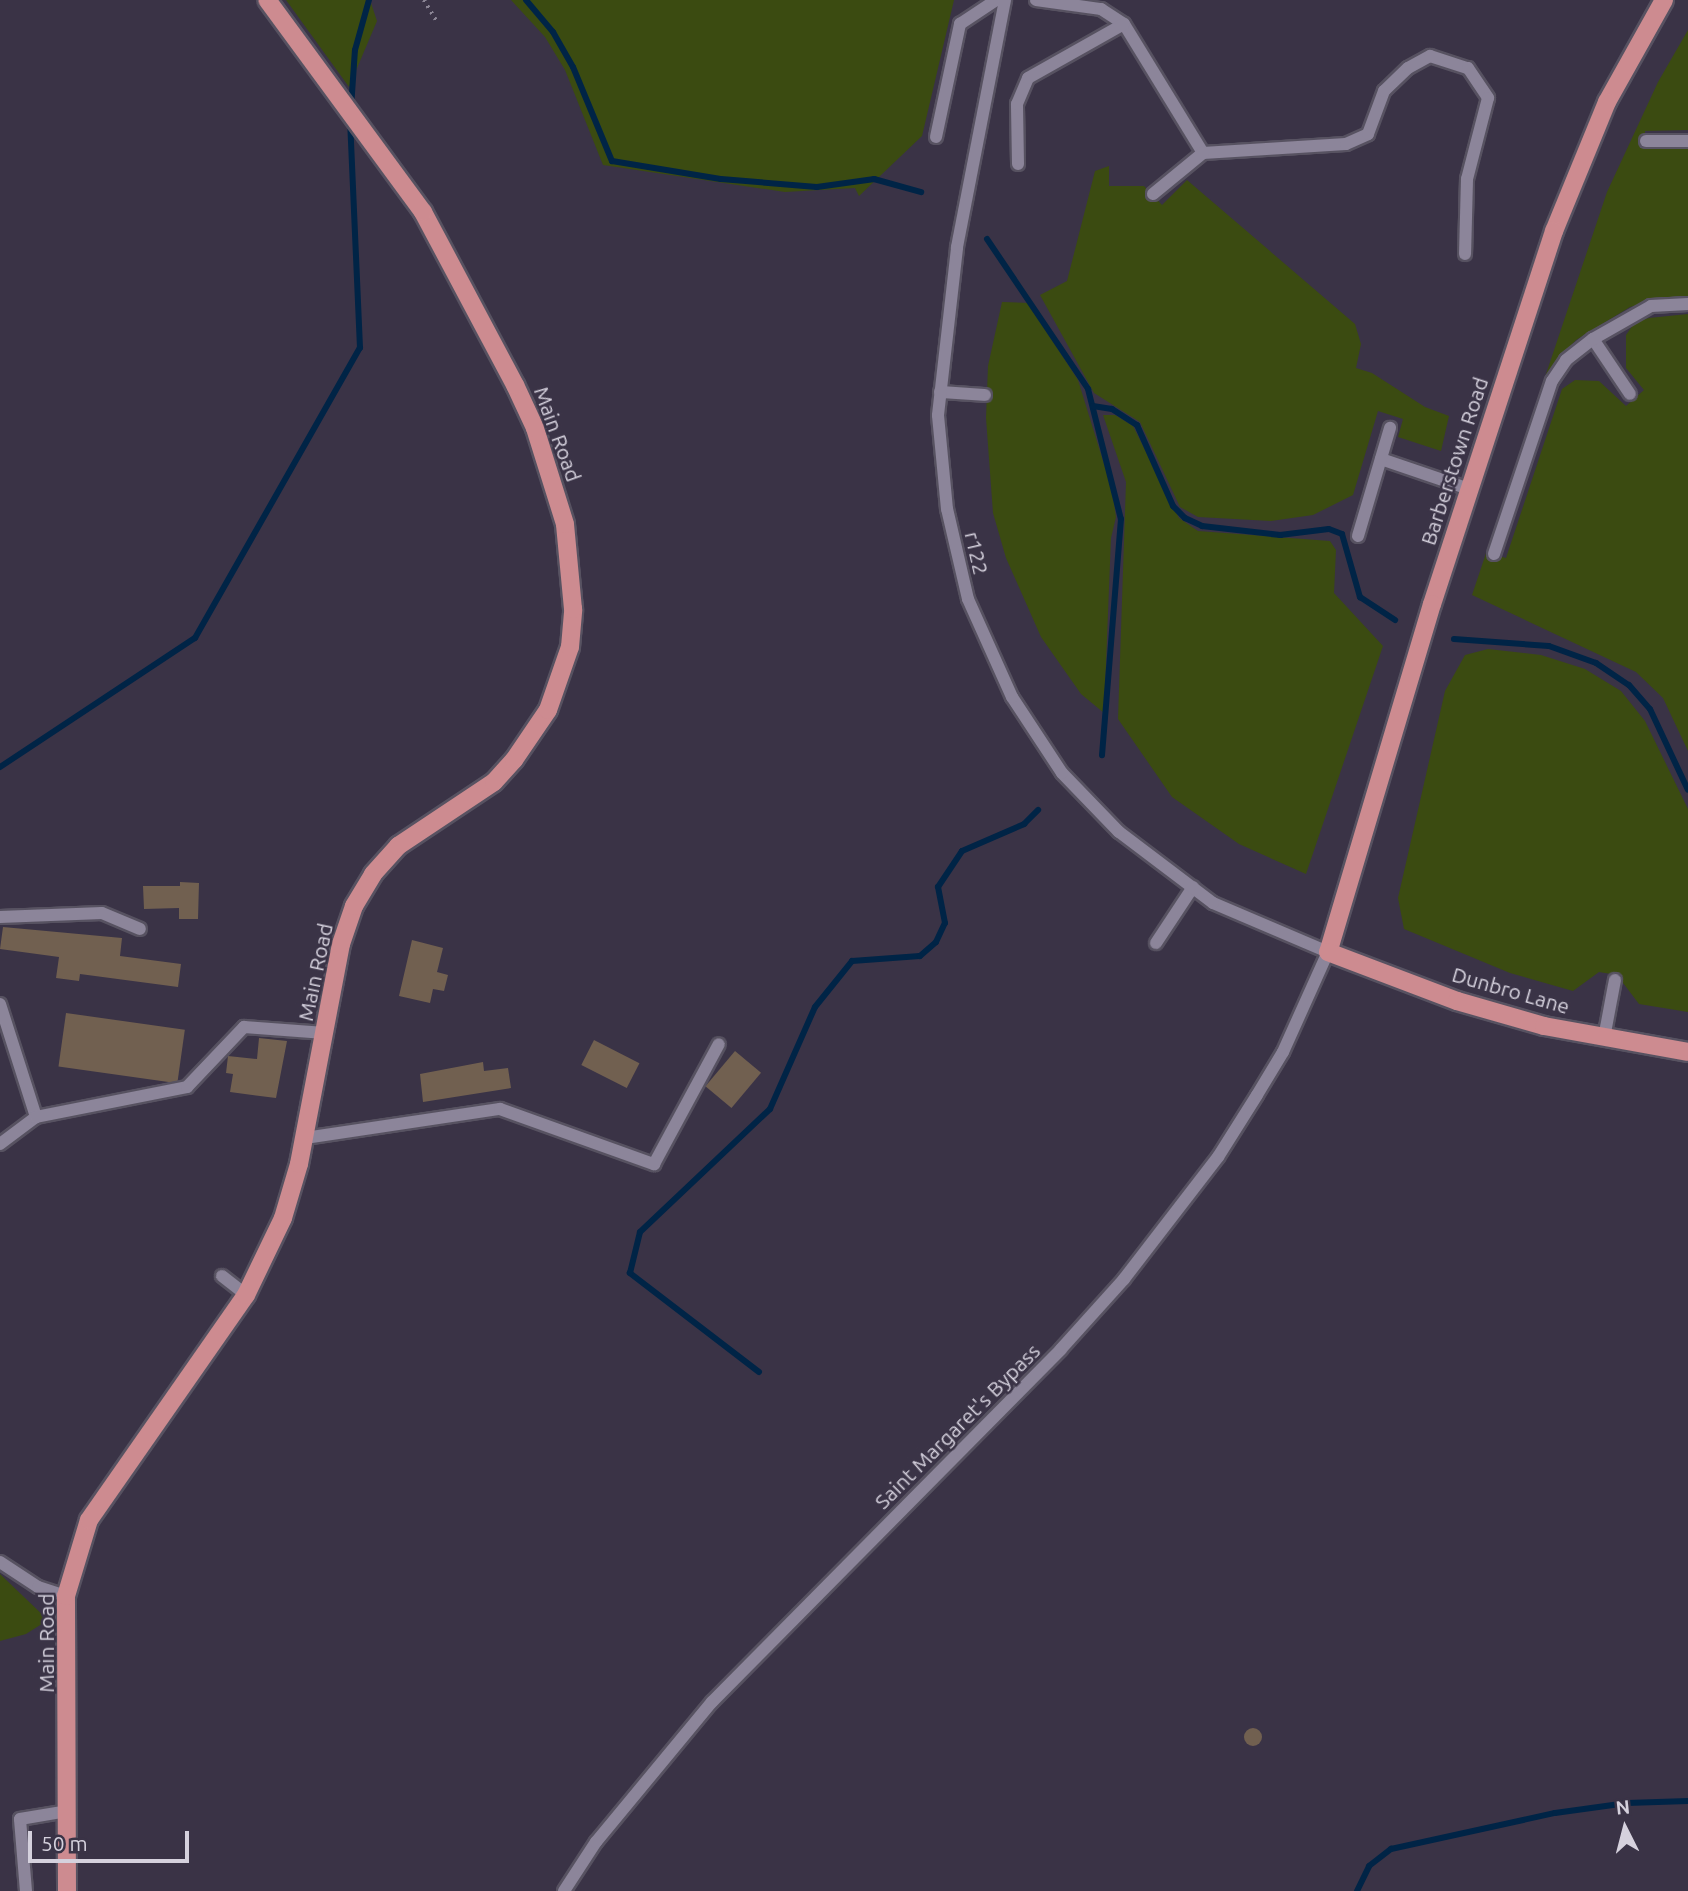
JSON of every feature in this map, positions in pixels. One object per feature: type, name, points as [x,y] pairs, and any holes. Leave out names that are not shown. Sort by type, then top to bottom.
[{"type":"main road","name":"Main Road","points":[[67,1891],[66,1596],[89,1520],[246,1295],[284,1219],[305,1138],[341,944],[366,884],[398,846],[494,782],[534,733],[562,680],[573,609],[565,524],[535,428],[423,212],[267,0]]},
{"type":"main road","name":"Barberstown Road","points":[[1328,952],[1469,489],[1580,161],[1664,0]]},
{"type":"main road","name":"Dunbro Lane","points":[[1328,952],[1457,1001],[1604,1038],[1688,1052]]},
{"type":"street","points":[[936,137],[960,24],[996,0]]},
{"type":"street","name":"r122","points":[[1005,0],[957,247],[938,415],[947,509],[968,599],[1012,697],[1062,773],[1119,832],[1193,887],[1271,931],[1328,952]]},
{"type":"street","points":[[1036,0],[1101,9],[1124,24],[1203,153]]},
{"type":"street","points":[[1018,164],[1017,104],[1028,78],[1124,24]]},
{"type":"street","points":[[1153,194],[1203,153],[1346,144],[1368,134],[1384,91],[1408,68],[1430,56],[1468,68],[1488,98],[1467,178],[1465,254]]},
{"type":"street","points":[[1646,141],[1688,141]]},
{"type":"street","points":[[1494,554],[1552,381],[1566,360],[1592,339],[1651,306],[1688,304]]},
{"type":"street","points":[[1592,339],[1630,394]]},
{"type":"street","points":[[940,392],[985,395]]},
{"type":"street","points":[[1358,537],[1390,428]]},
{"type":"street","points":[[1381,459],[1469,489]]},
{"type":"street","points":[[1156,943],[1193,887]]},
{"type":"street","points":[[0,916],[102,913],[139,929]]},
{"type":"street","name":"Saint Margaret's Bypass","points":[[564,1891],[596,1842],[712,1702],[1061,1349],[1124,1279],[1218,1157],[1257,1095],[1283,1052],[1328,952]]},
{"type":"street","points":[[1604,1038],[1615,980]]},
{"type":"street","points":[[0,1004],[36,1116]]},
{"type":"street","points":[[0,1144],[36,1116],[187,1087],[244,1027],[325,1033]]},
{"type":"street","points":[[305,1138],[500,1109],[654,1164],[719,1044]]},
{"type":"street","points":[[222,1276],[246,1295]]},
{"type":"street","points":[[0,1562],[38,1587],[66,1596]]},
{"type":"street","points":[[26,1891],[20,1819],[68,1811]]},
{"type":"path","points":[[424,0],[438,23]]},
{"type":"green space","points":[[286,0],[370,0],[377,21],[349,87]]},
{"type":"green space","points":[[511,0],[954,0],[922,136],[859,196],[855,188],[785,192],[603,165],[565,70],[545,37]]},
{"type":"green space","points":[[1688,30],[1688,130],[1645,131],[1645,145],[1688,145],[1688,299],[1661,299],[1630,307],[1576,340],[1563,354],[1492,554],[1506,558],[1562,389],[1575,380],[1599,381],[1626,406],[1644,390],[1626,368],[1626,335],[1635,322],[1688,314],[1688,751],[1663,698],[1636,672],[1472,595],[1607,192],[1658,82]]},
{"type":"green space","points":[[1109,166],[1109,186],[1144,186],[1162,205],[1187,180],[1355,324],[1361,344],[1356,368],[1372,373],[1425,407],[1449,416],[1441,451],[1398,437],[1403,419],[1378,411],[1353,495],[1313,515],[1271,521],[1198,517],[1180,507],[1140,422],[1094,393],[1040,295],[1067,281],[1095,171]]},
{"type":"green space","points":[[1002,302],[1028,303],[1078,380],[1112,490],[1116,517],[1111,538],[1104,713],[1081,694],[1041,637],[1006,558],[993,513],[986,418],[988,366]]},
{"type":"green space","points":[[1103,415],[1115,415],[1133,426],[1179,518],[1198,531],[1330,541],[1336,550],[1334,593],[1383,646],[1306,874],[1239,844],[1172,797],[1118,719],[1126,482]]},
{"type":"green space","points":[[1488,649],[1541,655],[1585,669],[1621,691],[1645,721],[1688,809],[1688,1012],[1639,1004],[1617,975],[1599,972],[1573,991],[1510,973],[1404,929],[1398,898],[1445,691],[1465,655]]},
{"type":"green space","points":[[0,1574],[48,1620],[26,1634],[0,1641]]},
{"type":"building","points":[[180,882],[199,883],[198,919],[179,919],[179,908],[144,909],[143,886],[180,886]]},
{"type":"building","points":[[3,927],[122,938],[120,956],[181,964],[178,987],[80,974],[79,981],[56,978],[59,957],[0,949]]},
{"type":"building","points":[[412,940],[443,948],[437,972],[448,975],[444,991],[433,989],[430,1003],[399,996]]},
{"type":"building","points":[[66,1013],[185,1030],[177,1083],[58,1066]]},
{"type":"building","points":[[259,1038],[287,1041],[276,1098],[230,1092],[233,1074],[226,1073],[228,1056],[257,1059]]},
{"type":"building","points":[[594,1040],[639,1063],[627,1088],[581,1065]]},
{"type":"building","points":[[735,1051],[761,1073],[731,1108],[705,1086]]},
{"type":"building","points":[[483,1062],[484,1071],[508,1068],[511,1088],[423,1102],[420,1074]]},
{"type":"building","points":[[1253,1728],[1259,1731],[1262,1737],[1259,1743],[1253,1746],[1247,1743],[1244,1737],[1247,1731]]},
{"type":"waterway","points":[[351,108],[355,50],[369,0]]},
{"type":"waterway","points":[[526,0],[553,32],[573,67],[612,161],[721,179],[817,187],[874,179],[921,192]]},
{"type":"waterway","points":[[0,767],[195,638],[360,348],[350,119]]},
{"type":"waterway","points":[[987,239],[1088,389],[1121,519],[1102,755]]},
{"type":"waterway","points":[[1093,406],[1112,409],[1137,425],[1173,506],[1185,518],[1202,526],[1280,535],[1329,529],[1342,534],[1360,597],[1395,620]]},
{"type":"waterway","points":[[1454,639],[1549,646],[1596,663],[1629,685],[1650,709],[1688,790]]},
{"type":"waterway","points":[[759,1372],[630,1273],[640,1232],[770,1109],[815,1007],[852,961],[920,956],[936,942],[945,923],[938,887],[962,851],[1024,824],[1038,810]]},
{"type":"waterway","points":[[1357,1891],[1369,1866],[1391,1849],[1555,1813],[1627,1803],[1688,1801]]}]
